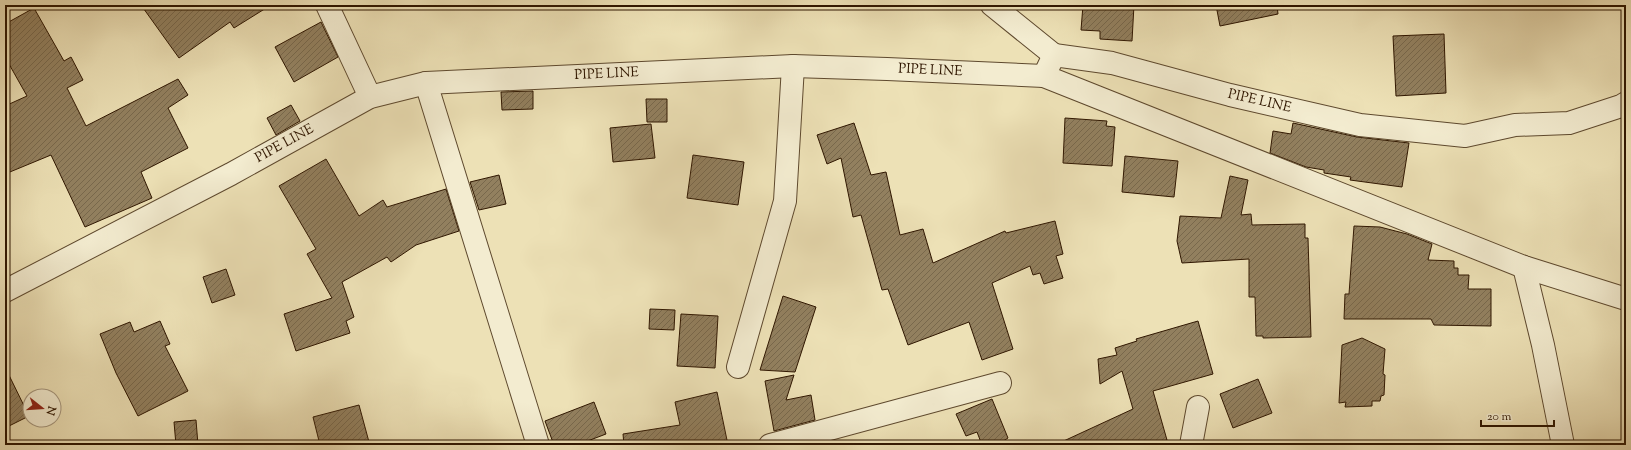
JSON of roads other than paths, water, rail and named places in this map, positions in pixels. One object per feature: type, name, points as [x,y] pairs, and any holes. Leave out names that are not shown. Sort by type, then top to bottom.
[{"type":"street","points":[[328,5],[370,97]]},
{"type":"street","points":[[992,5],[1054,55],[1044,76]]},
{"type":"street","name":"PIPE LINE","points":[[1054,55],[1112,63],[1360,126],[1465,136],[1515,125],[1569,123],[1626,103]]},
{"type":"street","points":[[738,367],[785,201],[793,66]]},
{"type":"street","name":"PIPE LINE","points":[[5,291],[231,174],[370,97],[426,82],[793,66],[1044,76],[1524,267],[1626,299]]},
{"type":"street","points":[[426,82],[538,445]]},
{"type":"street","points":[[1524,267],[1543,345],[1563,445]]},
{"type":"street","points":[[770,445],[1000,383]]},
{"type":"street","points":[[1191,445],[1198,408]]}]
